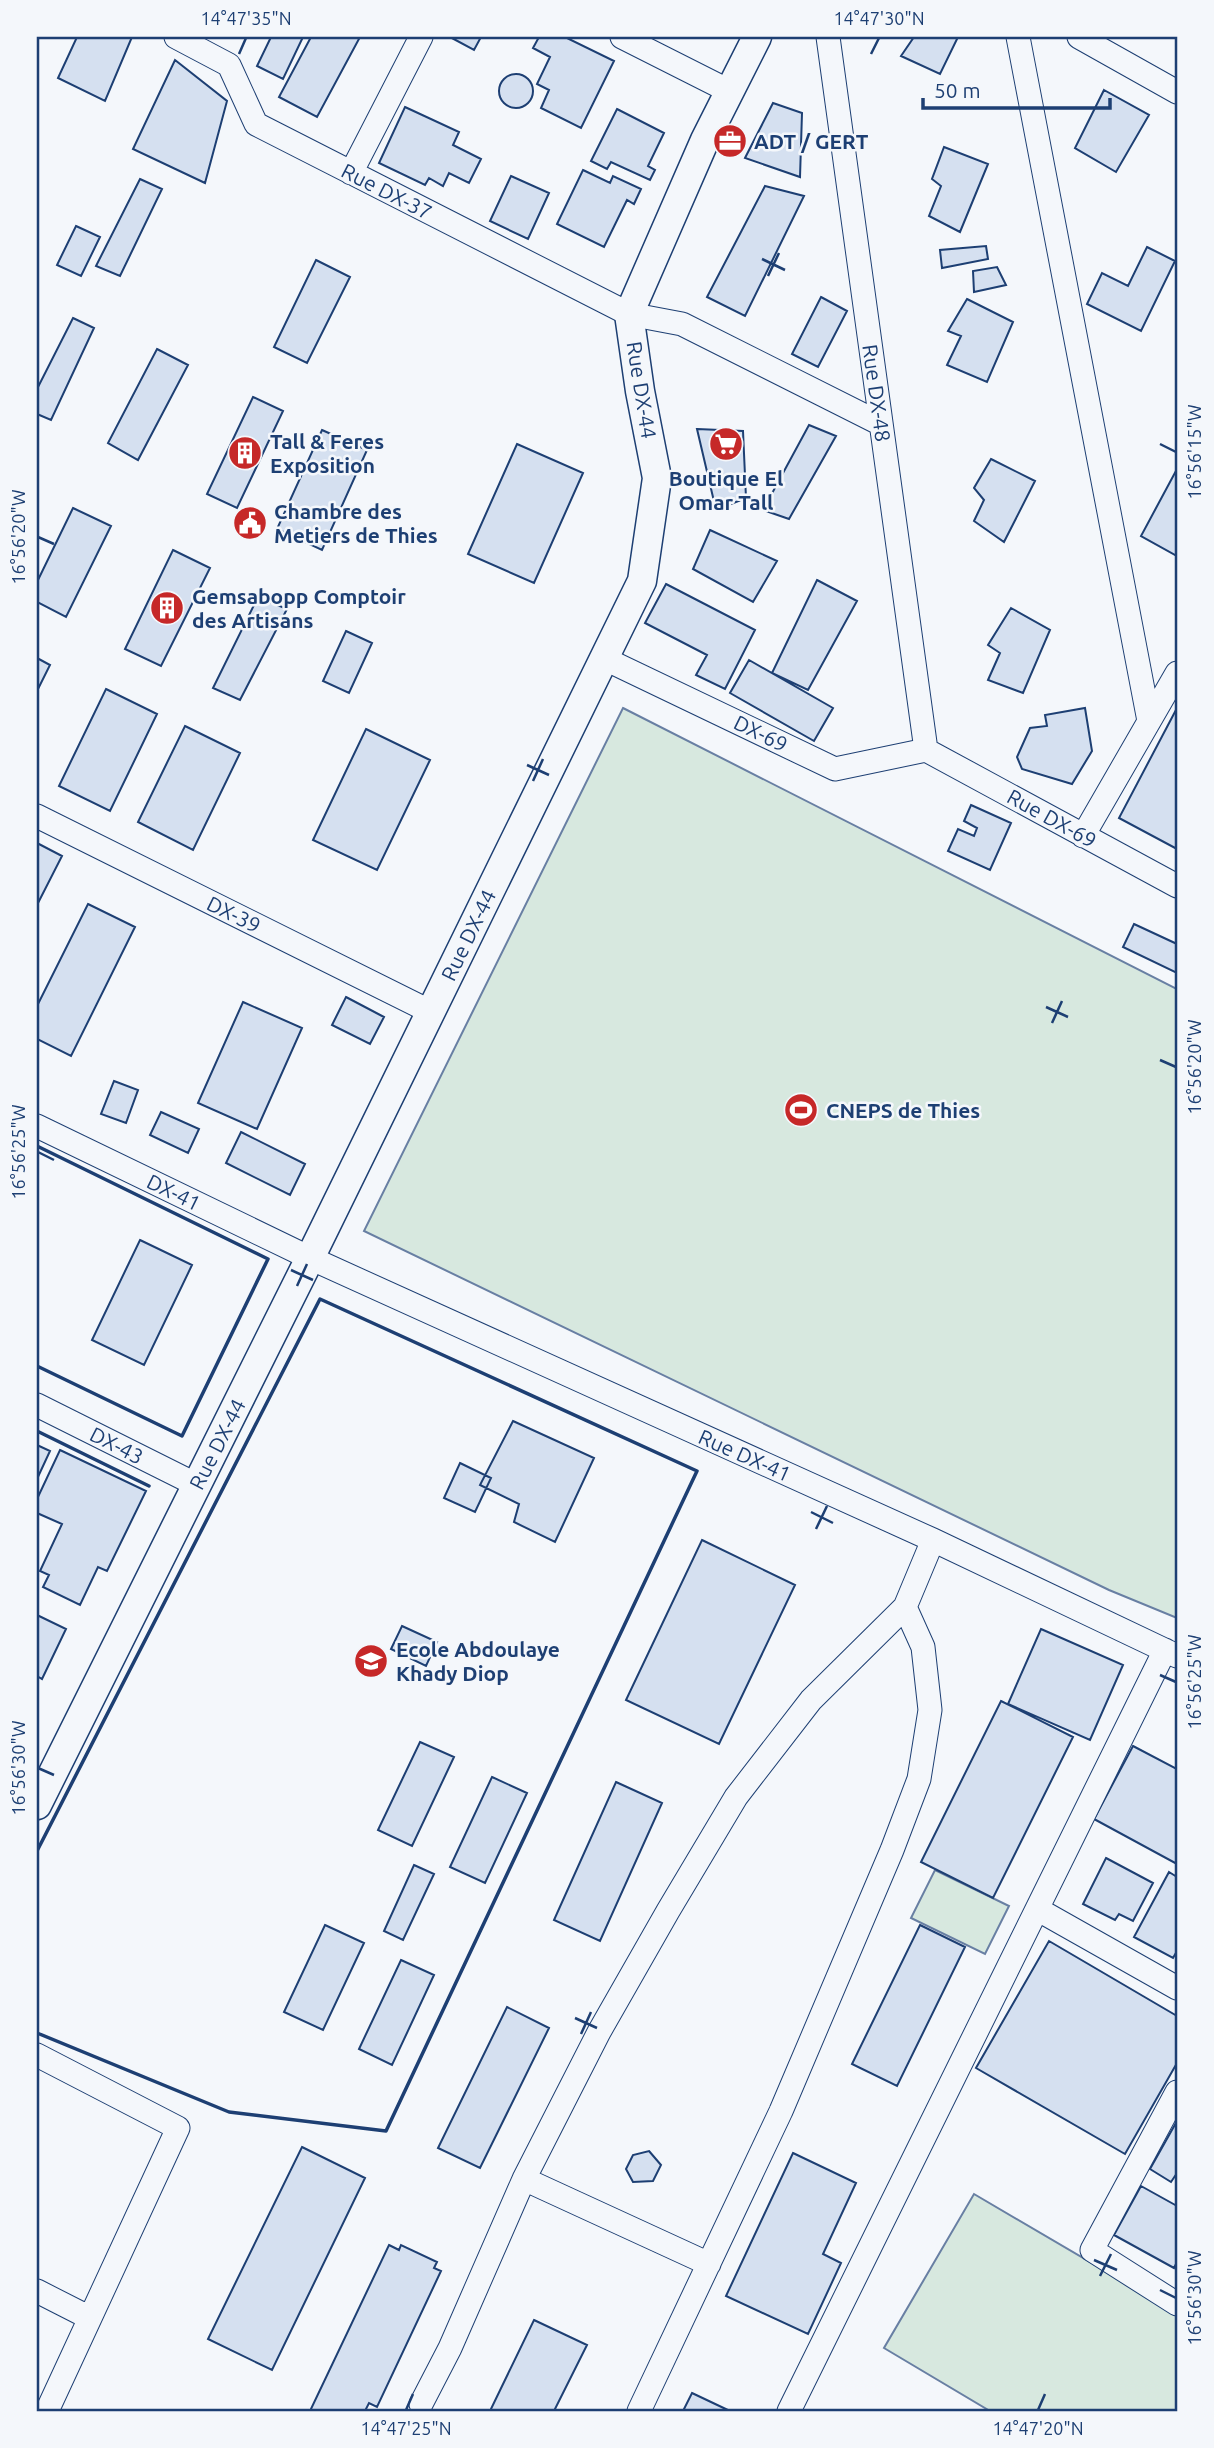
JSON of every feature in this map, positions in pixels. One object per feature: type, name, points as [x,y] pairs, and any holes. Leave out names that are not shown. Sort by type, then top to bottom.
[{"type":"street","name":"Rue DX-37","points":[[176,37],[229,65],[256,124],[629,314],[682,324],[881,424]]},
{"type":"street","points":[[351,173],[421,37]]},
{"type":"street","points":[[622,37],[729,91]]},
{"type":"street","name":"Rue DX-44","points":[[37,1805],[310,1258],[642,580],[657,478],[640,391],[629,314],[705,140],[757,37]]},
{"type":"street","name":"Rue DX-48","points":[[828,37],[926,750]]},
{"type":"street","points":[[1018,37],[1149,721]]},
{"type":"street","points":[[1079,37],[1177,92]]},
{"type":"street","name":"DX-69","points":[[603,658],[835,769],[926,750]]},
{"type":"street","points":[[1083,836],[1177,673]]},
{"type":"street","name":"Rue DX-69","points":[[926,750],[1177,886]]},
{"type":"street","name":"DX-39","points":[[37,816],[431,1012]]},
{"type":"street","name":"DX-41","points":[[37,1126],[310,1258]]},
{"type":"street","name":"Rue DX-41","points":[[310,1258],[933,1540],[1171,1653]]},
{"type":"street","name":"DX-43","points":[[37,1405],[197,1485]]},
{"type":"street","points":[[421,2404],[450,2347],[524,2179],[599,2032],[736,1797],[811,1700],[905,1607],[933,1540]]},
{"type":"street","points":[[639,2411],[781,2112],[892,1850],[919,1779],[930,1710],[923,1647],[905,1607]]},
{"type":"street","points":[[789,2411],[1037,1909],[1171,1653]]},
{"type":"street","points":[[1037,1909],[1177,1988]]},
{"type":"street","points":[[37,2055],[178,2128],[47,2411]]},
{"type":"street","points":[[1177,2092],[1092,2250],[1177,2304]]},
{"type":"street","points":[[524,2179],[709,2264]]},
{"type":"street","points":[[37,2291],[90,2318]]},
{"type":"shaded area","name":"CNEPS de Thies","points":[[623,708],[1177,989],[1177,1618],[1109,1590],[364,1231]]},
{"type":"shaded area","points":[[935,1870],[1009,1906],[985,1954],[911,1918]]},
{"type":"shaded area","points":[[974,2194],[1177,2313],[1177,2411],[990,2411],[884,2348]]},
{"type":"building","points":[[77,37],[132,37],[105,101],[58,78]]},
{"type":"building","points":[[271,37],[303,37],[283,79],[257,66]]},
{"type":"building","points":[[311,37],[360,37],[317,117],[279,97]]},
{"type":"building","points":[[450,37],[481,37],[474,50]]},
{"type":"building","points":[[539,37],[565,37],[614,61],[581,128],[541,108],[549,90],[537,84],[550,57],[533,48]]},
{"type":"building","points":[[914,37],[958,37],[940,74],[901,56]]},
{"type":"building","points":[[175,60],[227,101],[205,183],[133,149]]},
{"type":"building","points":[[516,74],[528,79],[533,91],[528,103],[516,108],[504,103],[499,91],[504,79]]},
{"type":"building","points":[[1104,90],[1149,115],[1116,172],[1075,148]]},
{"type":"building","points":[[773,103],[802,113],[800,177],[745,158]]},
{"type":"building","points":[[405,107],[459,132],[453,145],[481,159],[469,183],[449,173],[443,186],[429,178],[425,185],[379,163]]},
{"type":"building","points":[[617,109],[664,133],[648,166],[655,170],[650,180],[611,162],[607,169],[591,161]]},
{"type":"building","points":[[944,147],[988,164],[960,232],[929,216],[941,186],[932,179]]},
{"type":"building","points":[[583,170],[610,183],[613,176],[641,189],[634,204],[627,200],[604,247],[557,224]]},
{"type":"building","points":[[511,176],[549,193],[528,239],[490,221]]},
{"type":"building","points":[[140,179],[162,189],[120,276],[96,266]]},
{"type":"building","points":[[765,186],[804,196],[745,316],[707,297]]},
{"type":"building","points":[[76,226],[100,237],[81,276],[57,265]]},
{"type":"building","points":[[986,246],[988,259],[942,268],[940,250]]},
{"type":"building","points":[[1147,247],[1175,261],[1141,331],[1087,304],[1102,273],[1128,286]]},
{"type":"building","points":[[316,260],[350,277],[307,363],[274,347]]},
{"type":"building","points":[[997,267],[1006,285],[974,292],[973,271]]},
{"type":"building","points":[[821,297],[847,311],[818,367],[792,354]]},
{"type":"building","points":[[967,299],[1013,322],[987,382],[947,365],[961,336],[948,331]]},
{"type":"building","points":[[73,318],[94,328],[51,420],[37,414],[37,389]]},
{"type":"building","points":[[157,349],[188,365],[138,460],[108,443]]},
{"type":"building","name":"Tall & Feres Exposition","points":[[253,397],[283,411],[237,508],[207,494]]},
{"type":"building","points":[[809,425],[836,436],[789,519],[763,510]]},
{"type":"building","points":[[697,429],[743,431],[746,498],[716,510]]},
{"type":"building","points":[[322,430],[367,450],[322,550],[277,529]]},
{"type":"building","points":[[517,444],[583,473],[534,583],[468,554]]},
{"type":"building","points":[[991,459],[1035,481],[1004,542],[974,521],[984,500],[974,488]]},
{"type":"building","points":[[1177,469],[1177,556],[1141,536]]},
{"type":"building","points":[[73,508],[111,526],[66,617],[37,602],[37,582]]},
{"type":"building","points":[[710,530],[777,561],[753,602],[693,569]]},
{"type":"building","name":"Gemsabopp Comptoir des Artisans","points":[[173,550],[210,568],[161,666],[125,649]]},
{"type":"building","points":[[817,580],[857,601],[808,690],[772,673]]},
{"type":"building","points":[[666,584],[755,630],[725,689],[696,675],[707,655],[645,623]]},
{"type":"building","points":[[258,597],[287,609],[240,700],[213,688]]},
{"type":"building","points":[[1011,608],[1050,630],[1023,693],[988,680],[1000,653],[988,645]]},
{"type":"building","points":[[346,631],[372,643],[349,693],[323,681]]},
{"type":"building","points":[[37,658],[50,665],[37,691]]},
{"type":"building","points":[[749,660],[833,708],[814,741],[730,693]]},
{"type":"building","points":[[106,689],[157,714],[110,811],[59,786]]},
{"type":"building","points":[[1085,708],[1092,751],[1072,784],[1022,769],[1017,757],[1030,728],[1047,726],[1045,715]]},
{"type":"building","points":[[1177,708],[1177,849],[1119,818]]},
{"type":"building","points":[[185,726],[240,753],[193,850],[138,822]]},
{"type":"building","points":[[366,729],[430,760],[377,870],[313,840]]},
{"type":"building","points":[[971,805],[1011,823],[990,870],[948,851],[958,829],[974,836],[977,828],[964,821]]},
{"type":"building","points":[[37,843],[62,856],[37,905]]},
{"type":"building","points":[[88,904],[135,927],[71,1056],[37,1039],[37,1006]]},
{"type":"building","points":[[1134,924],[1177,944],[1177,973],[1123,947]]},
{"type":"building","points":[[346,997],[384,1017],[370,1044],[332,1025]]},
{"type":"building","points":[[243,1002],[302,1028],[257,1129],[198,1103]]},
{"type":"building","points":[[114,1081],[138,1090],[126,1123],[101,1114]]},
{"type":"building","points":[[161,1112],[199,1129],[188,1153],[150,1135]]},
{"type":"building","points":[[241,1132],[305,1164],[290,1195],[226,1163]]},
{"type":"building","points":[[140,1240],[192,1265],[144,1365],[92,1340]]},
{"type":"building","points":[[513,1421],[594,1458],[555,1542],[514,1522],[519,1504],[480,1485]]},
{"type":"building","points":[[37,1445],[50,1451],[37,1479]]},
{"type":"building","points":[[60,1450],[146,1491],[107,1571],[98,1567],[80,1605],[43,1587],[49,1575],[40,1571],[62,1524],[37,1513],[37,1499]]},
{"type":"building","points":[[460,1463],[491,1478],[475,1512],[444,1498]]},
{"type":"building","points":[[702,1540],[795,1585],[719,1744],[626,1700]]},
{"type":"building","points":[[37,1615],[66,1629],[42,1679],[37,1676]]},
{"type":"building","points":[[402,1626],[437,1642],[426,1666],[391,1649]]},
{"type":"building","points":[[1041,1629],[1123,1665],[1090,1740],[1008,1704]]},
{"type":"building","points":[[1001,1701],[1073,1737],[993,1898],[921,1862]]},
{"type":"building","points":[[420,1742],[454,1757],[412,1846],[378,1830]]},
{"type":"building","points":[[1133,1746],[1177,1769],[1177,1864],[1094,1819]]},
{"type":"building","points":[[492,1777],[527,1793],[485,1883],[450,1867]]},
{"type":"building","points":[[616,1782],[662,1803],[600,1941],[554,1920]]},
{"type":"building","points":[[1106,1858],[1153,1883],[1133,1921],[1119,1914],[1115,1920],[1083,1904]]},
{"type":"building","points":[[414,1865],[434,1874],[403,1940],[384,1931]]},
{"type":"building","points":[[1169,1872],[1177,1877],[1177,1951],[1173,1958],[1134,1937]]},
{"type":"building","points":[[325,1925],[364,1943],[323,2030],[284,2012]]},
{"type":"building","points":[[920,1925],[965,1947],[897,2086],[852,2064]]},
{"type":"building","points":[[1049,1941],[1177,2016],[1177,2063],[1125,2154],[976,2068]]},
{"type":"building","points":[[401,1960],[434,1975],[392,2065],[359,2049]]},
{"type":"building","points":[[507,2007],[549,2028],[480,2168],[438,2148]]},
{"type":"building","points":[[1177,2121],[1177,2173],[1171,2182],[1150,2169]]},
{"type":"building","points":[[302,2147],[365,2178],[272,2370],[208,2339]]},
{"type":"building","points":[[649,2151],[661,2165],[653,2181],[633,2182],[626,2169],[633,2155]]},
{"type":"building","points":[[793,2153],[856,2183],[823,2254],[841,2263],[808,2334],[726,2296]]},
{"type":"building","points":[[1141,2186],[1177,2206],[1177,2262],[1174,2268],[1114,2235]]},
{"type":"building","points":[[389,2245],[399,2250],[401,2245],[437,2262],[434,2268],[441,2271],[377,2407],[369,2403],[365,2411],[310,2411]]},
{"type":"building","points":[[534,2320],[587,2345],[554,2411],[490,2411]]},
{"type":"building","points":[[692,2393],[730,2411],[683,2411]]},
{"type":"wall","points":[[37,1146],[268,1259],[182,1436],[37,1366]]},
{"type":"wall","points":[[37,1851],[320,1299],[697,1471],[386,2131],[229,2112],[37,2033]]},
{"type":"wall","points":[[37,1431],[149,1486]]},
{"type":"place","name":"ADT / GERT","points":[[730,141]]},
{"type":"place","name":"Boutique El Omar Tall","points":[[726,444]]},
{"type":"place","name":"Tall & Feres Exposition","points":[[245,453]]},
{"type":"place","name":"Chambre des Metiers de Thies","points":[[250,523]]},
{"type":"place","name":"Gemsabopp Comptoir des Artisans","points":[[167,608]]},
{"type":"place","name":"CNEPS de Thies","points":[[801,1110]]},
{"type":"place","name":"Ecole Abdoulaye Khady Diop","points":[[371,1661]]}]
